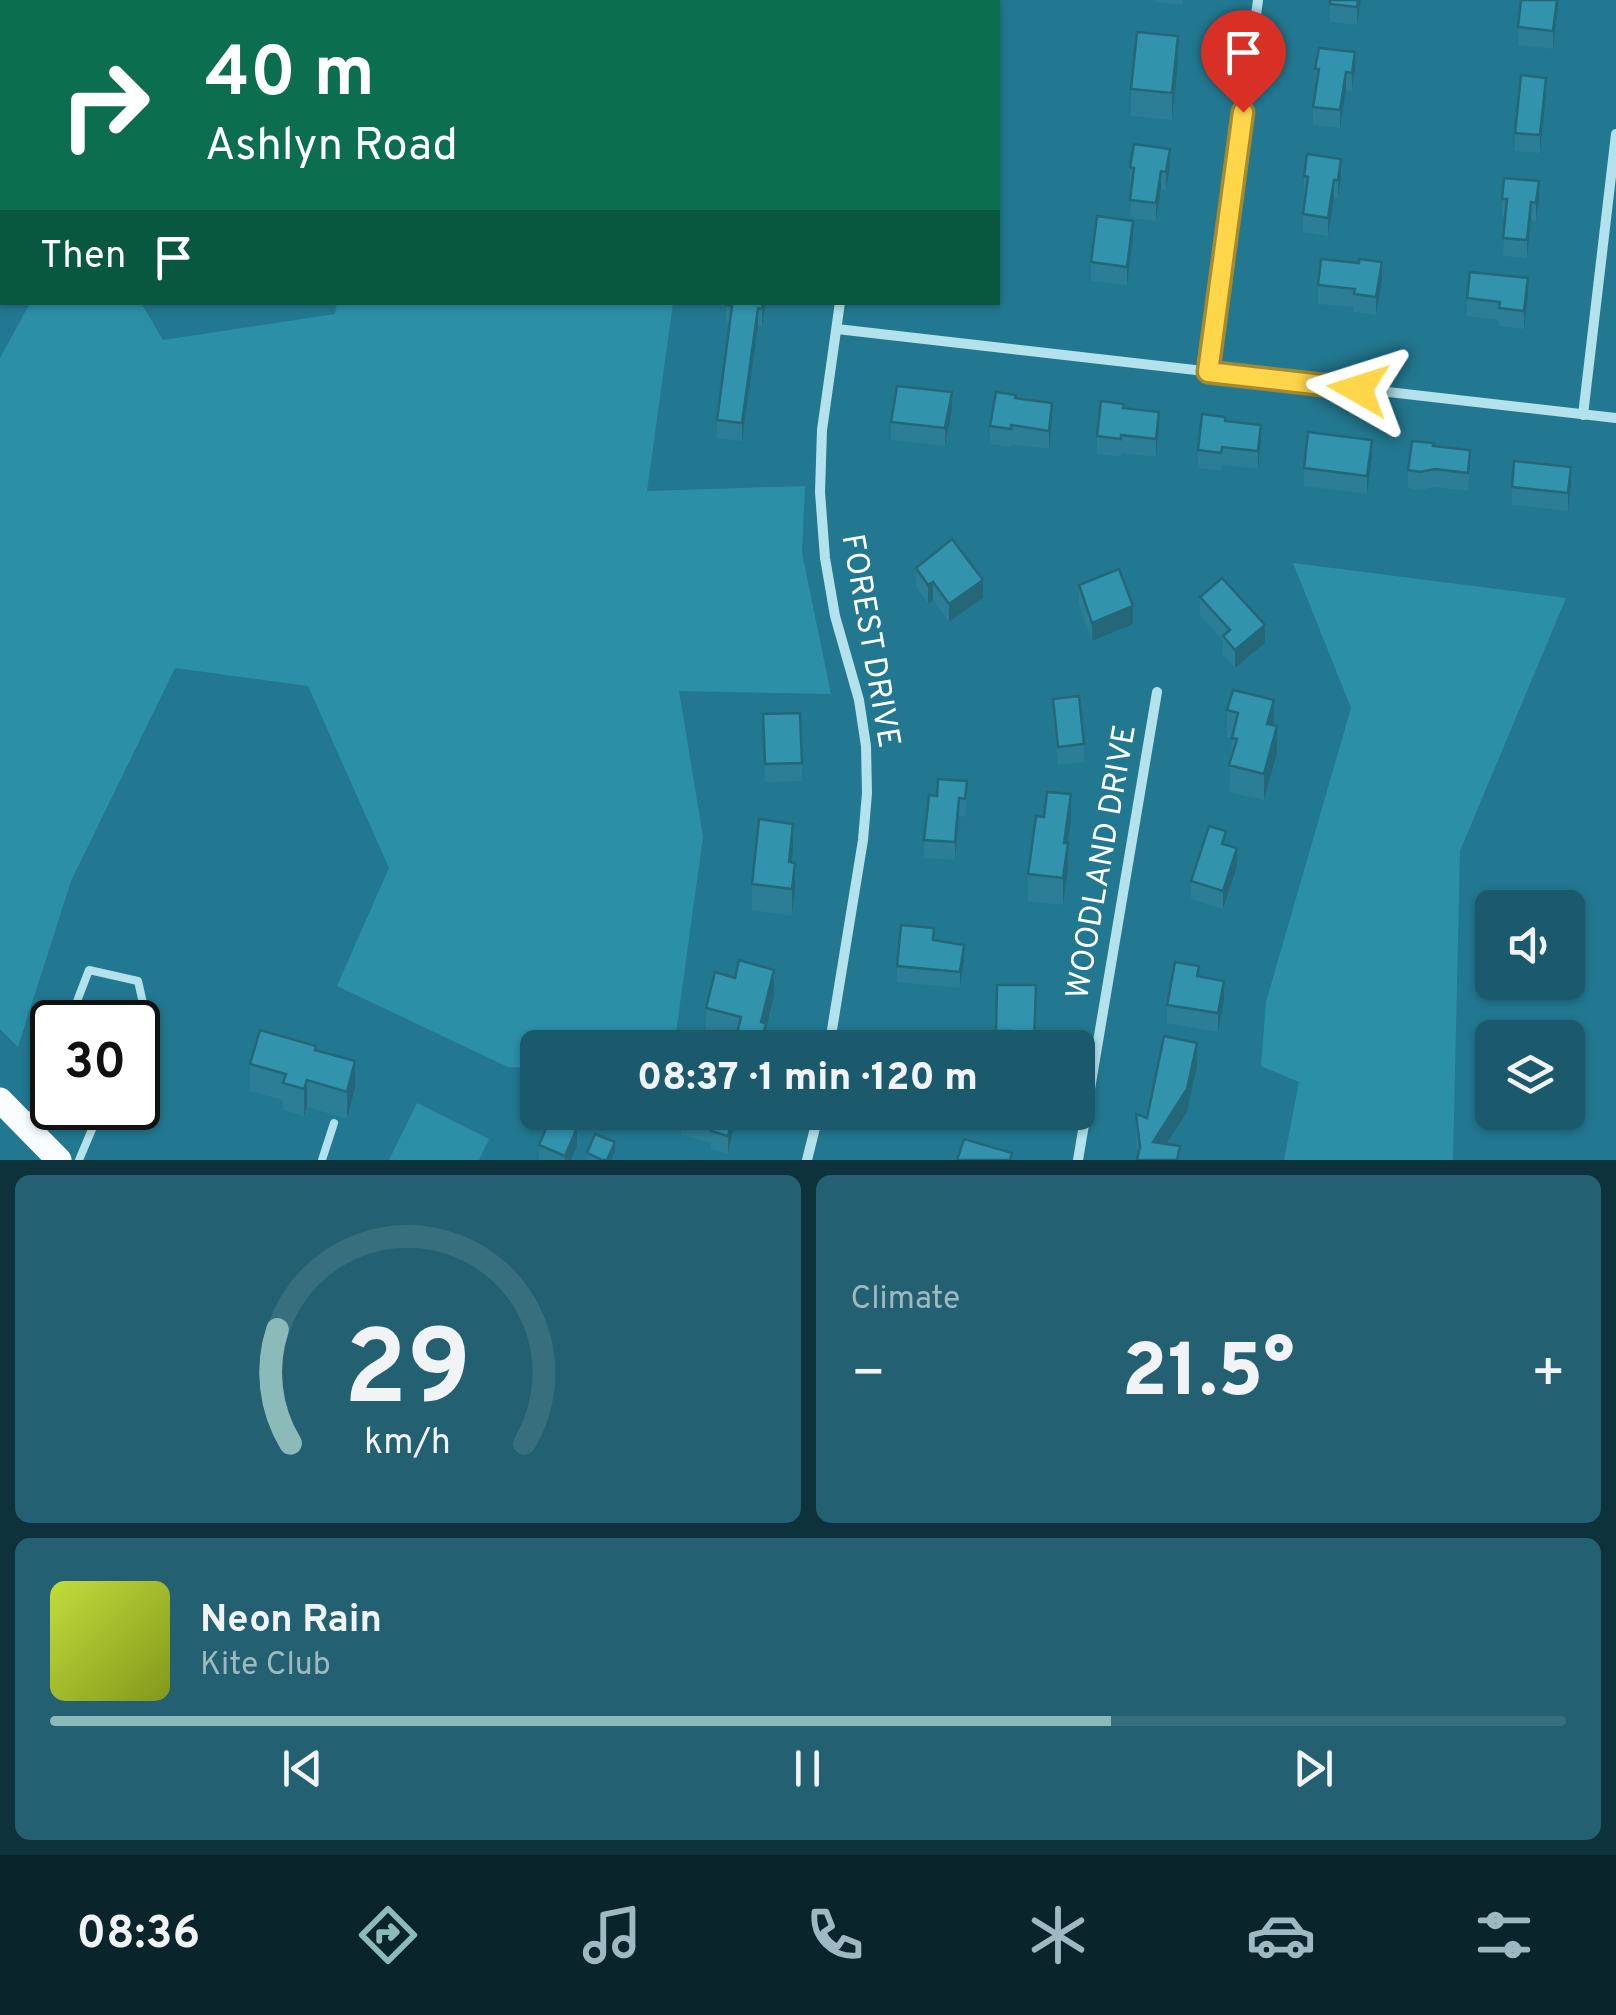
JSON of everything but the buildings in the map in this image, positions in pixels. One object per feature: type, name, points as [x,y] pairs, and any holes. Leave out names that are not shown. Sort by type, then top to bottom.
[{"type":"main road","points":[[0,1100],[59,1160]]},
{"type":"street","points":[[1208,372],[1258,0]]},
{"type":"street","points":[[1583,415],[1616,134]]},
{"type":"street","name":"FOREST DRIVE","points":[[832,1030],[868,793],[859,700],[835,616],[820,492],[822,430],[840,305]]},
{"type":"street","points":[[836,329],[1616,418]]},
{"type":"street","name":"WOODLAND DRIVE","points":[[1078,1160],[1157,692]]},
{"type":"street","points":[[807,1160],[814,1130]]},
{"type":"lane","points":[[77,1000],[89,970],[138,981],[142,1000]]},
{"type":"lane","points":[[27,1128],[30,1120]]},
{"type":"lane","points":[[322,1160],[334,1123]]},
{"type":"lane","points":[[80,1160],[92,1130]]},
{"type":"shaded area","points":[[29,305],[142,305],[163,340],[335,314],[337,305],[673,305],[647,491],[805,486],[802,553],[831,694],[679,691],[703,837],[676,1030],[520,1030],[520,1067],[508,1067],[337,986],[389,868],[308,686],[175,668],[71,881],[18,1047],[0,1029],[0,358]]},
{"type":"shaded area","points":[[1293,563],[1566,598],[1460,851],[1453,1160],[1284,1160],[1299,1082],[1261,1066],[1266,1002],[1351,708]]},
{"type":"shaded area","points":[[417,1103],[489,1139],[479,1160],[389,1160]]},
{"type":"route","points":[[1243,112],[1208,372],[1358,389]]}]
